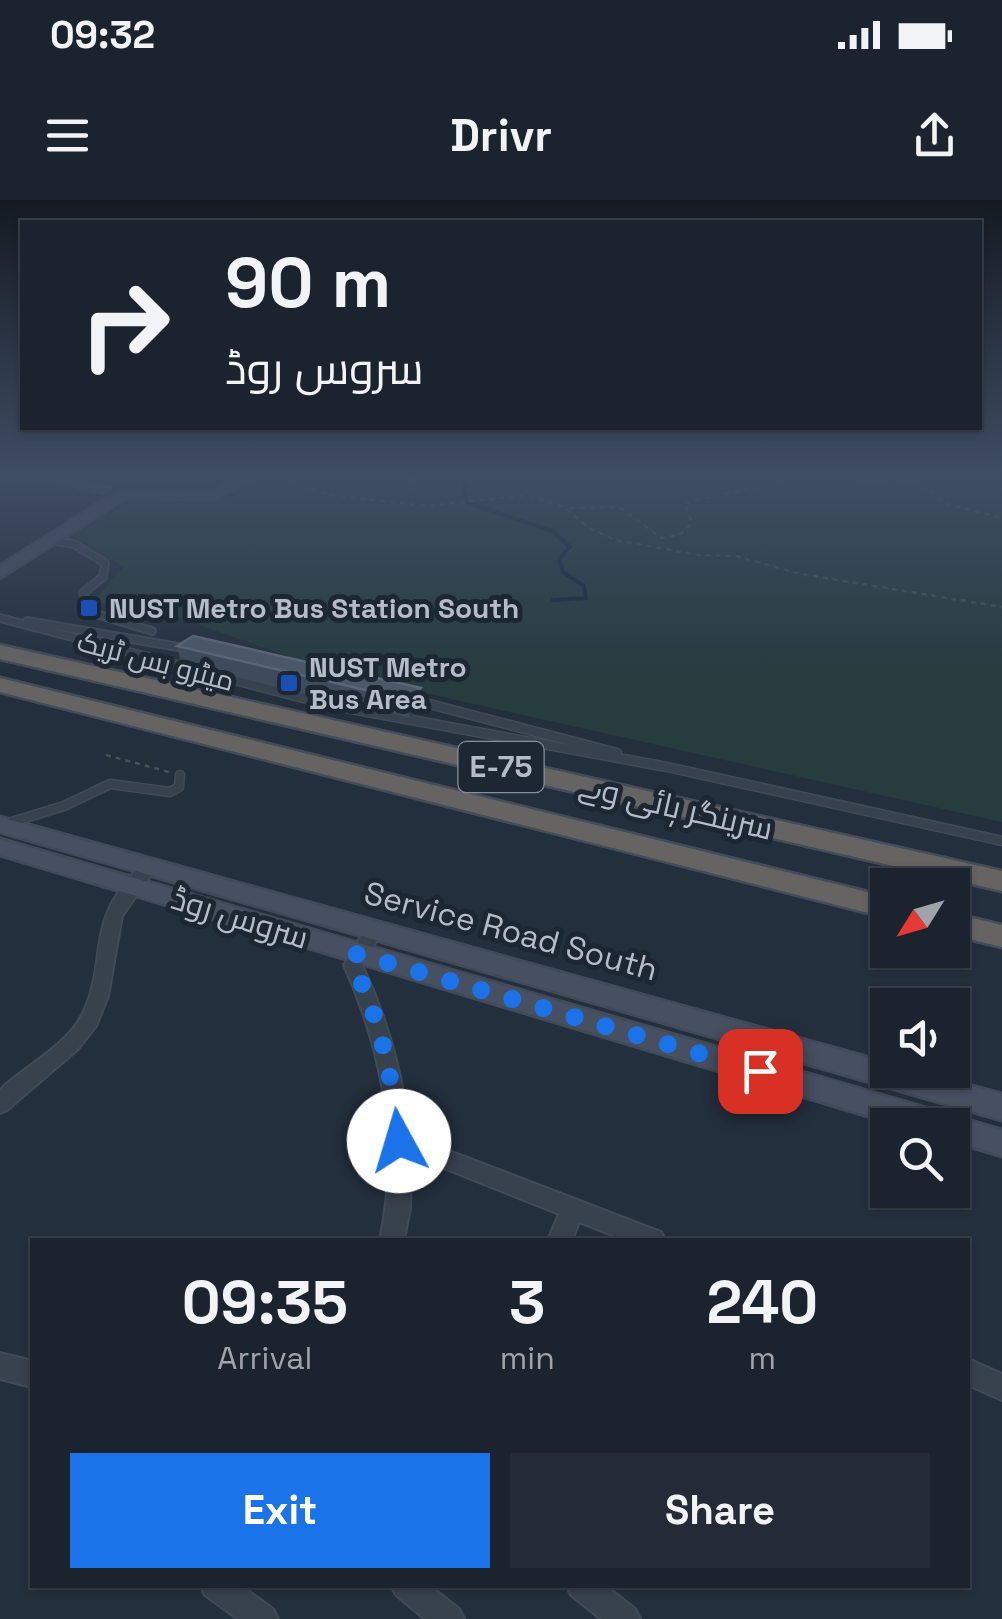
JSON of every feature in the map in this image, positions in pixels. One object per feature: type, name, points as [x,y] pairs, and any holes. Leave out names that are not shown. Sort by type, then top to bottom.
[{"type":"highway","name":"سرینگر ہائی وے","points":[[1,652],[1002,881]]},
{"type":"highway","name":"سرینگر ہائی وے","points":[[0,685],[870,903]]},
{"type":"highway","points":[[0,699],[62,700]]},
{"type":"highway","points":[[970,928],[1002,936]]},
{"type":"main road","points":[[0,572],[47,541]]},
{"type":"main road","name":"سروس روڈ","points":[[1,832],[280,917],[357,954],[883,1108]]},
{"type":"main road","name":"Service Road South","points":[[280,917],[374,930],[1002,1107]]},
{"type":"main road","points":[[970,1133],[1002,1143]]},
{"type":"street","points":[[0,1104],[29,1074],[72,1044],[91,1019],[102,987],[113,916],[142,875]]},
{"type":"street","points":[[374,930],[353,965],[372,1006],[390,1065],[399,1141],[392,1238]]},
{"type":"street","points":[[399,1141],[648,1238]]},
{"type":"street","points":[[561,1238],[573,1207]]},
{"type":"street","points":[[0,1366],[30,1374]]},
{"type":"street","points":[[970,1373],[1002,1387]]},
{"type":"street","points":[[219,1588],[263,1619]]},
{"type":"street","points":[[410,1588],[449,1619]]},
{"type":"street","points":[[586,1588],[626,1619]]},
{"type":"lane","points":[[57,541],[74,544],[106,563],[103,576],[83,593],[93,613],[152,631]]},
{"type":"lane","name":"میٹرو بس ٹریک","points":[[0,617],[196,650]]},
{"type":"lane","name":"میٹرو بس ٹریک","points":[[0,617],[330,705],[668,768],[1002,841]]},
{"type":"lane","name":"میٹرو بس ٹریک","points":[[402,697],[668,768]]},
{"type":"lane","points":[[1,832],[110,784],[170,792],[179,788],[180,775]]},
{"type":"path","points":[[622,541],[736,556],[801,574],[1002,607]]},
{"type":"path","points":[[106,755],[180,775]]},
{"type":"green space","points":[[80,541],[1002,541],[1002,822],[335,673],[180,618],[93,601],[124,567]]},
{"type":"building","points":[[193,636],[421,688],[408,700],[177,646]]},
{"type":"waterway","points":[[553,600],[586,598],[584,586],[563,572],[559,559],[570,547],[563,541]]},
{"type":"place","name":"NUST Metro Bus Station South","points":[[89,608]]},
{"type":"place","name":"NUST Metro Bus Area","points":[[289,683]]},
{"type":"route","points":[[399,1141],[390,1065],[372,1006],[353,965],[357,954],[760,1071]]}]
